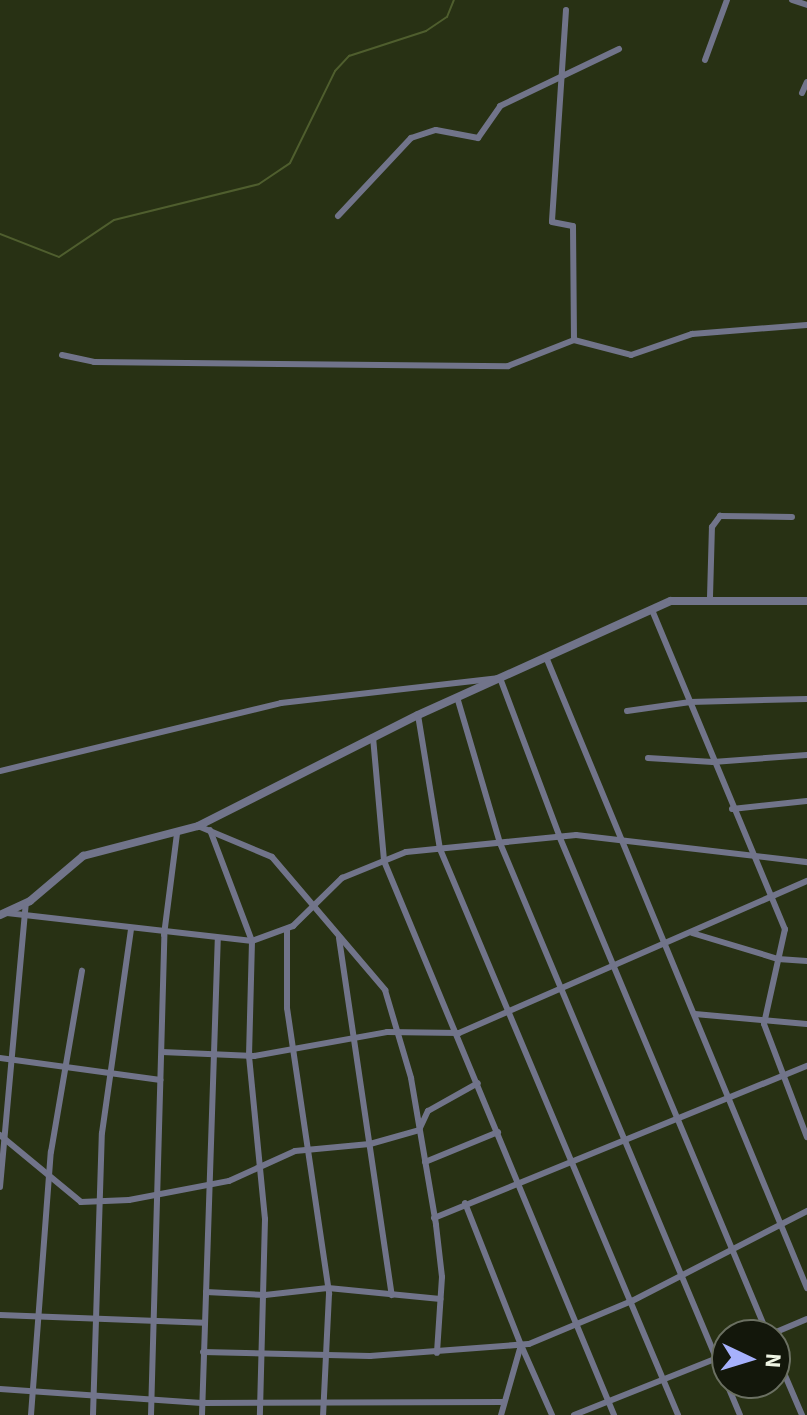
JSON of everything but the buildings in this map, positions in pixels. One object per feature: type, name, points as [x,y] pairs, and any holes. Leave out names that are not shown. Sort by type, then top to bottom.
[{"type":"street","points":[[705,60],[727,0]]},
{"type":"street","points":[[792,0],[807,5]]},
{"type":"street","points":[[566,10],[552,222],[573,226],[574,340]]},
{"type":"street","points":[[338,216],[411,138],[436,130],[478,138],[500,106],[619,49]]},
{"type":"street","points":[[802,93],[807,82]]},
{"type":"street","points":[[62,355],[94,362],[508,366],[574,340],[631,355],[692,334],[807,325]]},
{"type":"street","points":[[710,597],[712,527],[720,516],[792,517]]},
{"type":"street","points":[[3,914],[26,903],[83,856],[198,826],[418,715],[652,610],[710,597],[807,601]]},
{"type":"street","points":[[652,610],[751,856],[785,929],[765,1018],[782,1076],[807,1137]]},
{"type":"street","points":[[546,657],[807,1288]]},
{"type":"street","points":[[0,771],[281,703],[500,678]]},
{"type":"street","points":[[500,678],[560,838],[762,1319]]},
{"type":"street","points":[[457,697],[500,843],[711,1343]]},
{"type":"street","points":[[627,711],[690,702],[807,699]]},
{"type":"street","points":[[418,715],[440,849],[678,1415]]},
{"type":"street","points":[[373,737],[384,861],[459,1033],[518,1185],[614,1415]]},
{"type":"street","points":[[648,758],[713,762],[807,755]]},
{"type":"street","points":[[732,809],[807,801]]},
{"type":"street","points":[[198,826],[272,857],[313,909],[385,990],[399,1032],[434,1218],[440,1299],[437,1353]]},
{"type":"street","points":[[210,830],[252,941],[249,1056],[255,1168],[265,1219],[260,1415]]},
{"type":"street","points":[[151,1415],[153,1196],[162,1052],[164,935],[177,833]]},
{"type":"street","points":[[3,914],[71,916],[164,935],[252,941],[287,929],[313,909],[342,878],[384,861],[440,849],[560,838],[622,840],[807,862]]},
{"type":"street","points":[[162,1052],[249,1056],[399,1032],[459,1033],[807,881]]},
{"type":"street","points":[[0,1187],[2,1136],[26,903]]},
{"type":"street","points":[[93,1415],[100,1201],[111,1073],[131,929]]},
{"type":"street","points":[[287,929],[295,1051],[328,1288],[323,1415]]},
{"type":"street","points":[[692,933],[778,959],[807,961]]},
{"type":"street","points":[[339,938],[392,1295]]},
{"type":"street","points":[[202,1415],[211,1054],[218,939]]},
{"type":"street","points":[[31,1415],[42,1315],[50,1178],[82,971]]},
{"type":"street","points":[[695,1014],[807,1024]]},
{"type":"street","points":[[0,1058],[160,1080]]},
{"type":"street","points":[[434,1218],[465,1203],[574,1164],[807,1066]]},
{"type":"street","points":[[2,1136],[81,1202],[153,1196],[208,1187],[309,1149],[370,1144],[419,1130],[428,1111],[478,1083]]},
{"type":"street","points":[[425,1162],[498,1132]]},
{"type":"street","points":[[465,1203],[552,1415]]},
{"type":"street","points":[[203,1352],[326,1355],[437,1353],[521,1345],[575,1320],[632,1301],[779,1222],[807,1211]]},
{"type":"street","points":[[206,1292],[265,1295],[328,1288],[440,1299]]},
{"type":"street","points":[[0,1315],[96,1315],[204,1323]]},
{"type":"street","points":[[501,1415],[521,1345]]},
{"type":"street","points":[[574,1415],[711,1360]]},
{"type":"street","points":[[0,1389],[202,1403],[324,1406],[504,1402]]},
{"type":"street","points":[[791,1389],[802,1415]]},
{"type":"street","points":[[422,1405],[423,1415]]},
{"type":"waterway","points":[[0,234],[59,257],[114,220],[259,184],[290,163],[335,71],[349,56],[426,31],[447,17],[454,0]]}]
